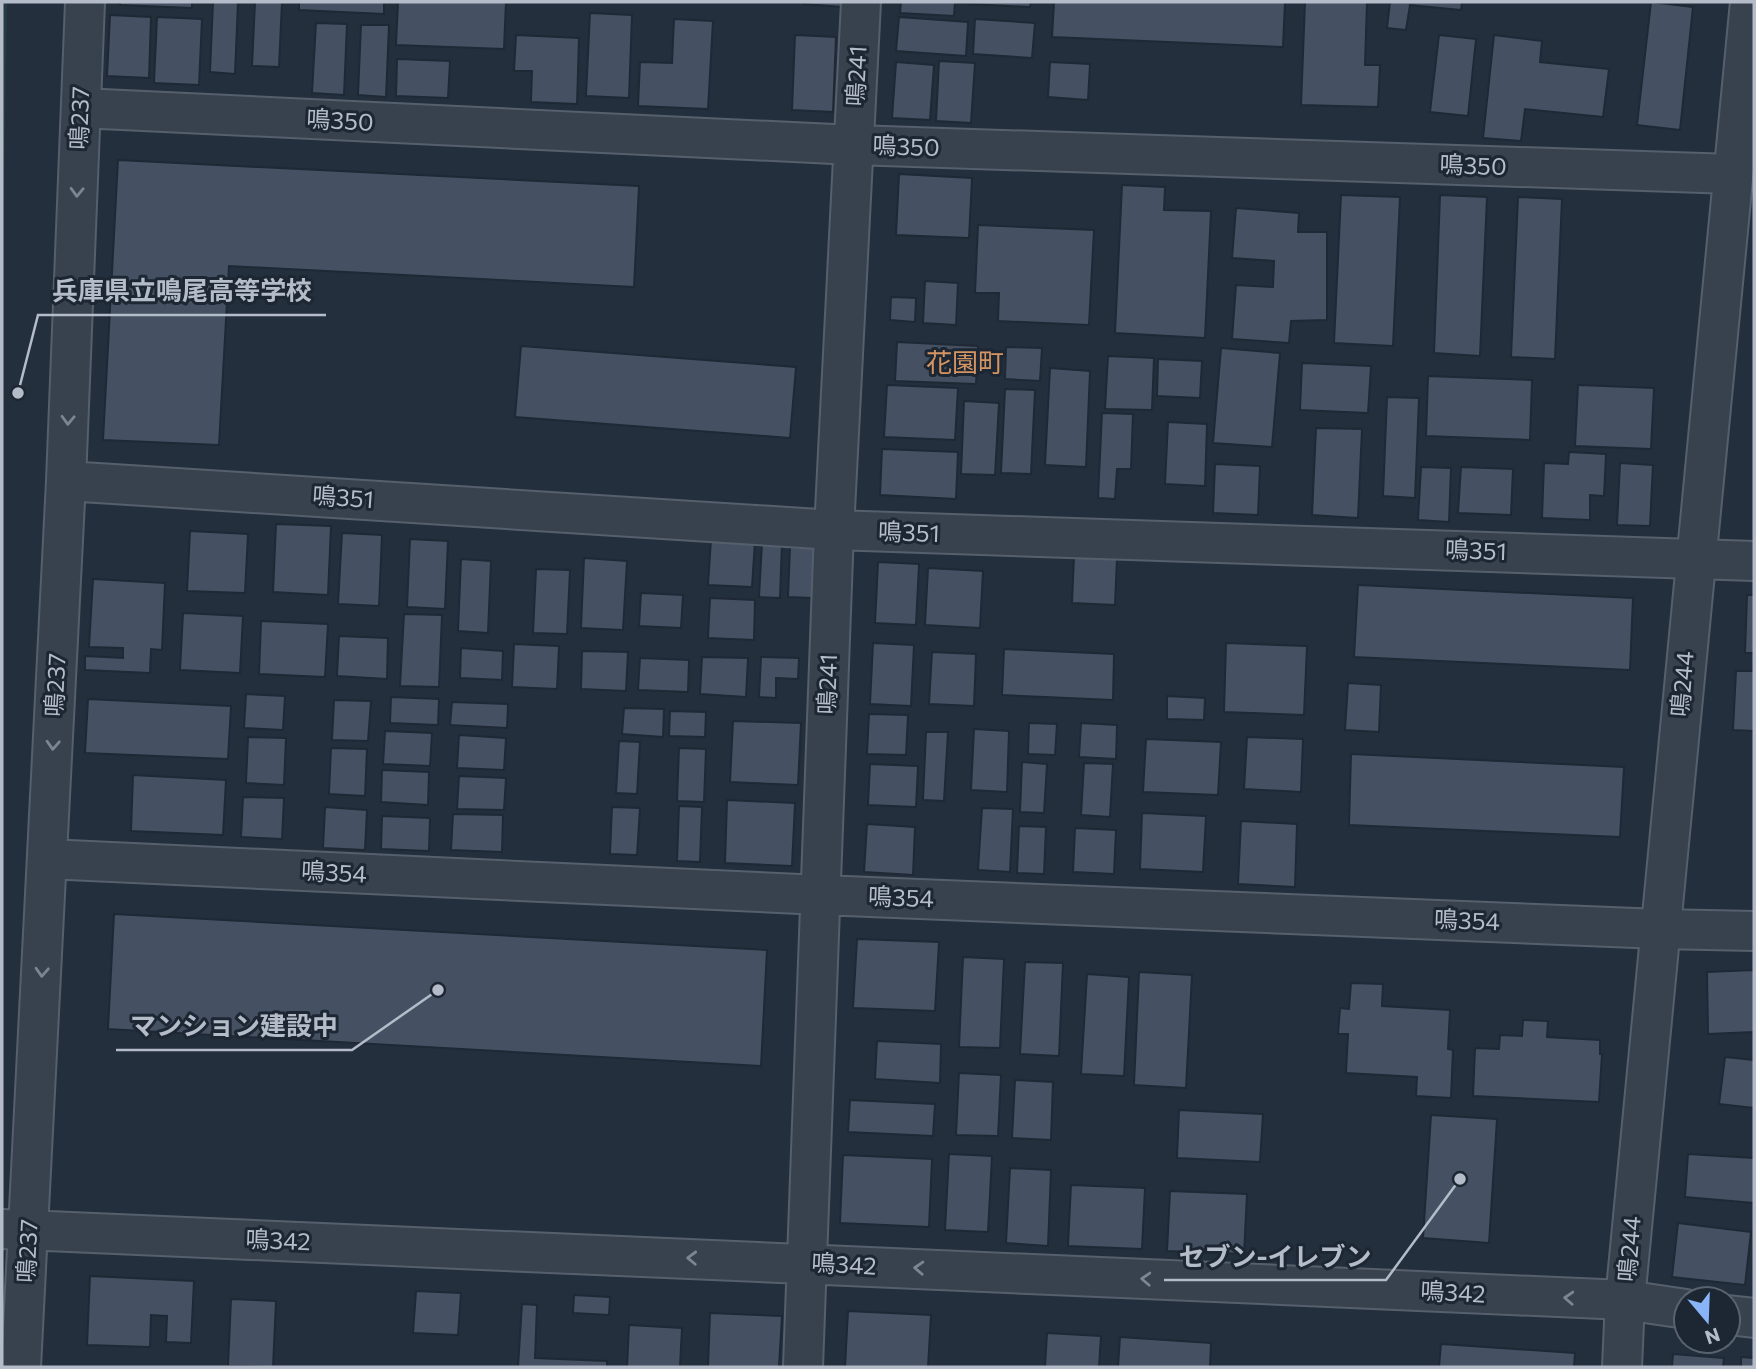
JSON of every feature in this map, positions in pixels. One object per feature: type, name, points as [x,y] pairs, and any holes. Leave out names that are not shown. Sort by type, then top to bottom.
[{"type":"street","name":"鳴237","points":[[22,1367],[15,1230],[47,859],[66,481],[85,2]]},
{"type":"street","name":"鳴241","points":[[803,1367],[834,530],[861,2]]},
{"type":"street","name":"鳴244","points":[[1622,1367],[1625,1300],[1695,558],[1740,182],[1750,2]]},
{"type":"street","name":"鳴350","points":[[80,108],[854,145],[1740,182]]},
{"type":"street","name":"鳴351","points":[[66,481],[834,530],[1754,561]]},
{"type":"street","name":"鳴354","points":[[47,859],[821,895],[1754,931]]},
{"type":"street","name":"鳴342","points":[[15,1230],[1625,1300],[1672,1307]]},
{"type":"green space","points":[[2,2],[7,2],[2,299]]},
{"type":"building","points":[[120,2],[192,2],[192,8],[120,5]]},
{"type":"building","points":[[213,2],[238,2],[235,74],[210,72]]},
{"type":"building","points":[[255,2],[282,2],[279,67],[252,66]]},
{"type":"building","points":[[299,2],[384,2],[384,14],[299,10]]},
{"type":"building","points":[[398,2],[506,2],[504,49],[396,45]]},
{"type":"building","points":[[842,2],[842,7],[804,4]]},
{"type":"building","points":[[901,2],[955,2],[954,16],[900,13]]},
{"type":"building","points":[[969,2],[1031,2],[1030,7]]},
{"type":"building","points":[[1054,2],[1285,2],[1283,47],[1052,37]]},
{"type":"building","points":[[1305,2],[1367,2],[1365,65],[1380,65],[1378,107],[1301,105]]},
{"type":"building","points":[[1390,2],[1462,2],[1461,10],[1410,5],[1406,30],[1387,28]]},
{"type":"building","points":[[1651,2],[1693,7],[1680,130],[1637,125]]},
{"type":"building","points":[[590,13],[632,15],[629,98],[586,96]]},
{"type":"building","points":[[110,15],[151,17],[149,78],[107,76]]},
{"type":"building","points":[[157,17],[202,19],[199,85],[154,83]]},
{"type":"building","points":[[899,17],[968,22],[966,56],[896,51]]},
{"type":"building","points":[[674,19],[713,21],[708,109],[638,106],[640,62],[672,63]]},
{"type":"building","points":[[975,19],[1035,23],[1032,58],[973,54]]},
{"type":"building","points":[[316,23],[347,24],[344,95],[312,93]]},
{"type":"building","points":[[361,25],[389,25],[386,97],[358,95]]},
{"type":"building","points":[[516,35],[579,38],[577,104],[531,102],[532,71],[514,71]]},
{"type":"building","points":[[795,35],[836,37],[833,112],[792,110]]},
{"type":"building","points":[[1439,35],[1476,39],[1468,116],[1430,112]]},
{"type":"building","points":[[1494,35],[1542,41],[1540,62],[1609,69],[1603,117],[1525,109],[1521,141],[1483,138]]},
{"type":"building","points":[[397,59],[450,61],[448,98],[396,96]]},
{"type":"building","points":[[939,61],[975,63],[971,123],[936,121]]},
{"type":"building","points":[[896,62],[934,65],[930,120],[892,118]]},
{"type":"building","points":[[1050,62],[1090,64],[1088,100],[1048,97]]},
{"type":"building","points":[[118,160],[639,186],[634,287],[229,266],[219,445],[103,440]]},
{"type":"building","points":[[899,174],[972,178],[969,238],[896,235]]},
{"type":"building","points":[[1122,185],[1165,187],[1164,210],[1211,211],[1205,338],[1115,333]]},
{"type":"building","points":[[1341,195],[1400,197],[1393,346],[1334,343]]},
{"type":"building","points":[[1440,195],[1487,197],[1480,356],[1434,353]]},
{"type":"building","points":[[1518,197],[1562,199],[1555,359],[1511,357]]},
{"type":"building","points":[[1236,208],[1299,213],[1298,232],[1327,232],[1327,320],[1291,321],[1289,343],[1232,339],[1236,285],[1273,287],[1274,261],[1232,258]]},
{"type":"building","points":[[978,225],[1094,230],[1089,325],[998,321],[999,293],[975,293]]},
{"type":"building","points":[[925,281],[958,283],[956,325],[923,323]]},
{"type":"building","points":[[891,297],[916,298],[915,322],[890,320]]},
{"type":"building","points":[[897,342],[978,346],[976,384],[895,381]]},
{"type":"building","points":[[521,346],[796,367],[790,438],[515,417]]},
{"type":"building","points":[[1006,347],[1042,348],[1040,381],[1005,379]]},
{"type":"building","points":[[1221,348],[1280,353],[1272,447],[1213,443]]},
{"type":"building","points":[[1108,356],[1154,358],[1152,410],[1105,409]]},
{"type":"building","points":[[1158,359],[1202,361],[1200,398],[1157,396]]},
{"type":"building","points":[[1302,363],[1371,366],[1368,413],[1300,410]]},
{"type":"building","points":[[1050,368],[1090,371],[1086,467],[1045,465]]},
{"type":"building","points":[[1428,376],[1532,380],[1530,440],[1426,436]]},
{"type":"building","points":[[887,385],[958,388],[955,440],[884,437]]},
{"type":"building","points":[[1578,385],[1654,388],[1651,449],[1575,446]]},
{"type":"building","points":[[1005,389],[1035,390],[1031,474],[1001,473]]},
{"type":"building","points":[[1387,397],[1419,398],[1415,498],[1383,496]]},
{"type":"building","points":[[964,401],[999,403],[995,475],[961,474]]},
{"type":"building","points":[[1102,413],[1133,414],[1131,469],[1117,469],[1115,499],[1098,498]]},
{"type":"building","points":[[1168,422],[1207,424],[1205,486],[1165,484]]},
{"type":"building","points":[[1316,428],[1362,429],[1358,518],[1312,515]]},
{"type":"building","points":[[882,449],[958,452],[956,499],[880,495]]},
{"type":"building","points":[[1569,452],[1606,454],[1604,496],[1590,495],[1590,520],[1542,518],[1544,463],[1568,464]]},
{"type":"building","points":[[1620,463],[1653,465],[1650,526],[1617,525]]},
{"type":"building","points":[[1215,464],[1260,466],[1258,515],[1213,513]]},
{"type":"building","points":[[1421,467],[1451,468],[1449,522],[1418,520]]},
{"type":"building","points":[[1461,467],[1513,469],[1511,515],[1458,513]]},
{"type":"building","points":[[276,524],[331,526],[328,595],[273,592]]},
{"type":"building","points":[[190,531],[248,534],[245,593],[187,591]]},
{"type":"building","points":[[342,533],[382,535],[379,606],[338,604]]},
{"type":"building","points":[[410,539],[448,541],[445,609],[407,607]]},
{"type":"building","points":[[711,539],[755,541],[752,587],[708,585]]},
{"type":"building","points":[[762,543],[782,543],[780,598],[759,597]]},
{"type":"building","points":[[790,547],[815,548],[812,598],[788,597]]},
{"type":"building","points":[[1074,556],[1117,558],[1115,605],[1072,603]]},
{"type":"building","points":[[584,558],[627,561],[623,630],[581,628]]},
{"type":"building","points":[[461,559],[491,561],[488,633],[458,631]]},
{"type":"building","points":[[878,562],[919,564],[916,625],[875,623]]},
{"type":"building","points":[[928,568],[983,571],[980,628],[925,625]]},
{"type":"building","points":[[536,569],[570,570],[567,634],[533,633]]},
{"type":"building","points":[[93,579],[165,583],[162,650],[151,649],[150,673],[85,670],[85,656],[123,658],[123,648],[89,647]]},
{"type":"building","points":[[1358,585],[1633,598],[1630,670],[1354,657]]},
{"type":"building","points":[[641,593],[683,595],[681,628],[639,626]]},
{"type":"building","points":[[1747,595],[1754,595],[1754,653],[1745,653]]},
{"type":"building","points":[[710,598],[755,600],[754,640],[708,638]]},
{"type":"building","points":[[183,613],[243,616],[240,673],[180,670]]},
{"type":"building","points":[[404,614],[442,615],[439,687],[400,686]]},
{"type":"building","points":[[261,621],[328,624],[325,677],[259,674]]},
{"type":"building","points":[[339,636],[388,638],[387,679],[337,676]]},
{"type":"building","points":[[873,643],[914,645],[911,706],[870,704]]},
{"type":"building","points":[[1226,643],[1307,646],[1304,715],[1224,712]]},
{"type":"building","points":[[514,644],[559,646],[557,689],[512,687]]},
{"type":"building","points":[[461,648],[503,651],[502,680],[460,678]]},
{"type":"building","points":[[1004,649],[1114,654],[1113,700],[1002,695]]},
{"type":"building","points":[[582,651],[628,652],[626,691],[581,689]]},
{"type":"building","points":[[932,652],[976,654],[974,706],[929,704]]},
{"type":"building","points":[[702,657],[748,658],[746,697],[700,694]]},
{"type":"building","points":[[761,657],[799,658],[798,679],[776,678],[776,698],[759,697]]},
{"type":"building","points":[[640,658],[689,660],[688,692],[638,690]]},
{"type":"building","points":[[1736,671],[1754,671],[1754,731],[1733,730]]},
{"type":"building","points":[[1348,683],[1381,685],[1379,732],[1345,730]]},
{"type":"building","points":[[246,694],[285,696],[283,730],[244,728]]},
{"type":"building","points":[[1167,696],[1205,698],[1204,720],[1167,719]]},
{"type":"building","points":[[391,697],[439,699],[438,725],[390,723]]},
{"type":"building","points":[[88,699],[231,706],[228,759],[85,753]]},
{"type":"building","points":[[334,700],[371,701],[368,741],[332,740]]},
{"type":"building","points":[[452,702],[508,704],[507,728],[450,725]]},
{"type":"building","points":[[624,708],[664,709],[663,737],[622,734]]},
{"type":"building","points":[[670,711],[706,712],[705,737],[669,736]]},
{"type":"building","points":[[869,714],[908,715],[906,755],[867,754]]},
{"type":"building","points":[[733,721],[801,723],[798,785],[730,782]]},
{"type":"building","points":[[1029,723],[1057,724],[1055,755],[1028,754]]},
{"type":"building","points":[[1081,723],[1117,725],[1116,759],[1079,757]]},
{"type":"building","points":[[974,729],[1009,731],[1007,792],[971,790]]},
{"type":"building","points":[[385,731],[432,733],[430,766],[383,764]]},
{"type":"building","points":[[926,732],[948,732],[944,801],[923,800]]},
{"type":"building","points":[[459,735],[506,738],[504,770],[457,768]]},
{"type":"building","points":[[248,737],[286,738],[284,785],[246,783]]},
{"type":"building","points":[[1247,737],[1303,739],[1301,792],[1244,789]]},
{"type":"building","points":[[1146,739],[1221,742],[1218,795],[1143,792]]},
{"type":"building","points":[[619,741],[640,742],[637,794],[616,793]]},
{"type":"building","points":[[331,748],[367,749],[365,796],[329,794]]},
{"type":"building","points":[[679,748],[706,749],[704,802],[677,801]]},
{"type":"building","points":[[1351,754],[1624,767],[1620,837],[1349,825]]},
{"type":"building","points":[[1022,762],[1047,764],[1044,813],[1020,812]]},
{"type":"building","points":[[1084,763],[1113,764],[1110,817],[1081,815]]},
{"type":"building","points":[[870,764],[918,766],[916,807],[868,805]]},
{"type":"building","points":[[382,770],[429,772],[428,805],[381,802]]},
{"type":"building","points":[[133,775],[226,780],[223,835],[131,831]]},
{"type":"building","points":[[459,776],[506,778],[504,810],[457,809]]},
{"type":"building","points":[[243,797],[284,798],[282,839],[241,837]]},
{"type":"building","points":[[727,800],[795,803],[792,866],[725,863]]},
{"type":"building","points":[[679,806],[702,807],[700,862],[677,861]]},
{"type":"building","points":[[325,807],[367,810],[365,850],[323,848]]},
{"type":"building","points":[[612,807],[640,808],[637,855],[610,854]]},
{"type":"building","points":[[982,808],[1013,809],[1010,872],[978,870]]},
{"type":"building","points":[[1142,813],[1206,816],[1203,872],[1140,869]]},
{"type":"building","points":[[453,814],[503,815],[502,852],[451,850]]},
{"type":"building","points":[[382,816],[430,818],[429,851],[381,849]]},
{"type":"building","points":[[1241,821],[1297,824],[1295,887],[1238,884]]},
{"type":"building","points":[[867,824],[915,827],[913,875],[864,872]]},
{"type":"building","points":[[1019,826],[1046,827],[1044,874],[1017,873]]},
{"type":"building","points":[[1075,828],[1116,830],[1114,874],[1073,872]]},
{"type":"building","points":[[114,914],[767,950],[761,1066],[108,1029]]},
{"type":"building","points":[[857,939],[939,942],[935,1011],[853,1008]]},
{"type":"building","points":[[963,957],[1004,959],[1000,1048],[959,1047]]},
{"type":"building","points":[[1025,962],[1063,963],[1059,1056],[1020,1054]]},
{"type":"building","points":[[1754,970],[1754,1032],[1708,1034],[1707,972]]},
{"type":"building","points":[[1139,972],[1192,975],[1186,1088],[1134,1085]]},
{"type":"building","points":[[1087,974],[1129,977],[1124,1076],[1081,1074]]},
{"type":"building","points":[[1351,983],[1383,984],[1382,1006],[1450,1010],[1448,1049],[1453,1050],[1451,1098],[1416,1096],[1417,1077],[1346,1073],[1348,1034],[1338,1034],[1340,1008],[1349,1009]]},
{"type":"building","points":[[1523,1020],[1548,1021],[1547,1037],[1600,1040],[1602,1054],[1599,1102],[1473,1096],[1475,1048],[1499,1049],[1500,1035],[1522,1036]]},
{"type":"building","points":[[877,1041],[941,1044],[940,1083],[875,1079]]},
{"type":"building","points":[[1725,1057],[1754,1060],[1754,1108],[1719,1104]]},
{"type":"building","points":[[959,1073],[1001,1075],[998,1136],[956,1135]]},
{"type":"building","points":[[1015,1080],[1053,1082],[1051,1140],[1012,1138]]},
{"type":"building","points":[[850,1100],[935,1104],[933,1136],[848,1132]]},
{"type":"building","points":[[1179,1110],[1263,1114],[1260,1162],[1177,1158]]},
{"type":"building","points":[[1431,1115],[1497,1119],[1489,1243],[1423,1238]]},
{"type":"building","points":[[949,1154],[992,1156],[988,1232],[945,1230]]},
{"type":"building","points":[[1688,1154],[1754,1158],[1754,1203],[1685,1197]]},
{"type":"building","points":[[843,1155],[932,1159],[929,1227],[840,1223]]},
{"type":"building","points":[[1010,1168],[1051,1170],[1048,1246],[1006,1243]]},
{"type":"building","points":[[1071,1185],[1145,1188],[1142,1249],[1068,1246]]},
{"type":"building","points":[[1170,1191],[1247,1194],[1244,1254],[1167,1251]]},
{"type":"building","points":[[1678,1223],[1751,1232],[1745,1285],[1672,1277]]},
{"type":"building","points":[[90,1276],[194,1281],[191,1343],[166,1342],[167,1316],[151,1315],[150,1347],[87,1345]]},
{"type":"building","points":[[416,1291],[461,1293],[458,1335],[413,1333]]},
{"type":"building","points":[[574,1295],[610,1297],[609,1315],[573,1313]]},
{"type":"building","points":[[231,1299],[276,1301],[273,1367],[228,1366]]},
{"type":"building","points":[[522,1304],[537,1305],[535,1358],[607,1361],[607,1367],[518,1367]]},
{"type":"building","points":[[848,1311],[931,1315],[928,1367],[845,1367]]},
{"type":"building","points":[[710,1313],[782,1316],[779,1367],[708,1367]]},
{"type":"building","points":[[629,1325],[682,1328],[680,1367],[627,1367]]},
{"type":"building","points":[[1047,1333],[1101,1336],[1099,1367],[1045,1367]]},
{"type":"building","points":[[1120,1337],[1211,1343],[1210,1367],[1118,1367]]},
{"type":"building","points":[[1441,1344],[1575,1353],[1574,1367],[1439,1367]]},
{"type":"building","points":[[1673,1355],[1724,1358],[1723,1367],[1672,1367]]},
{"type":"building","points":[[1741,1357],[1754,1358],[1754,1367],[1741,1367]]},
{"type":"place","name":"兵庫県立鳴尾高等学校","points":[[18,393]]},
{"type":"place","name":"マンション建設中","points":[[438,990]]},
{"type":"place","name":"セブン-イレブン","points":[[1460,1179]]},
{"type":"district","name":"花園町","points":[[965,363]]}]
